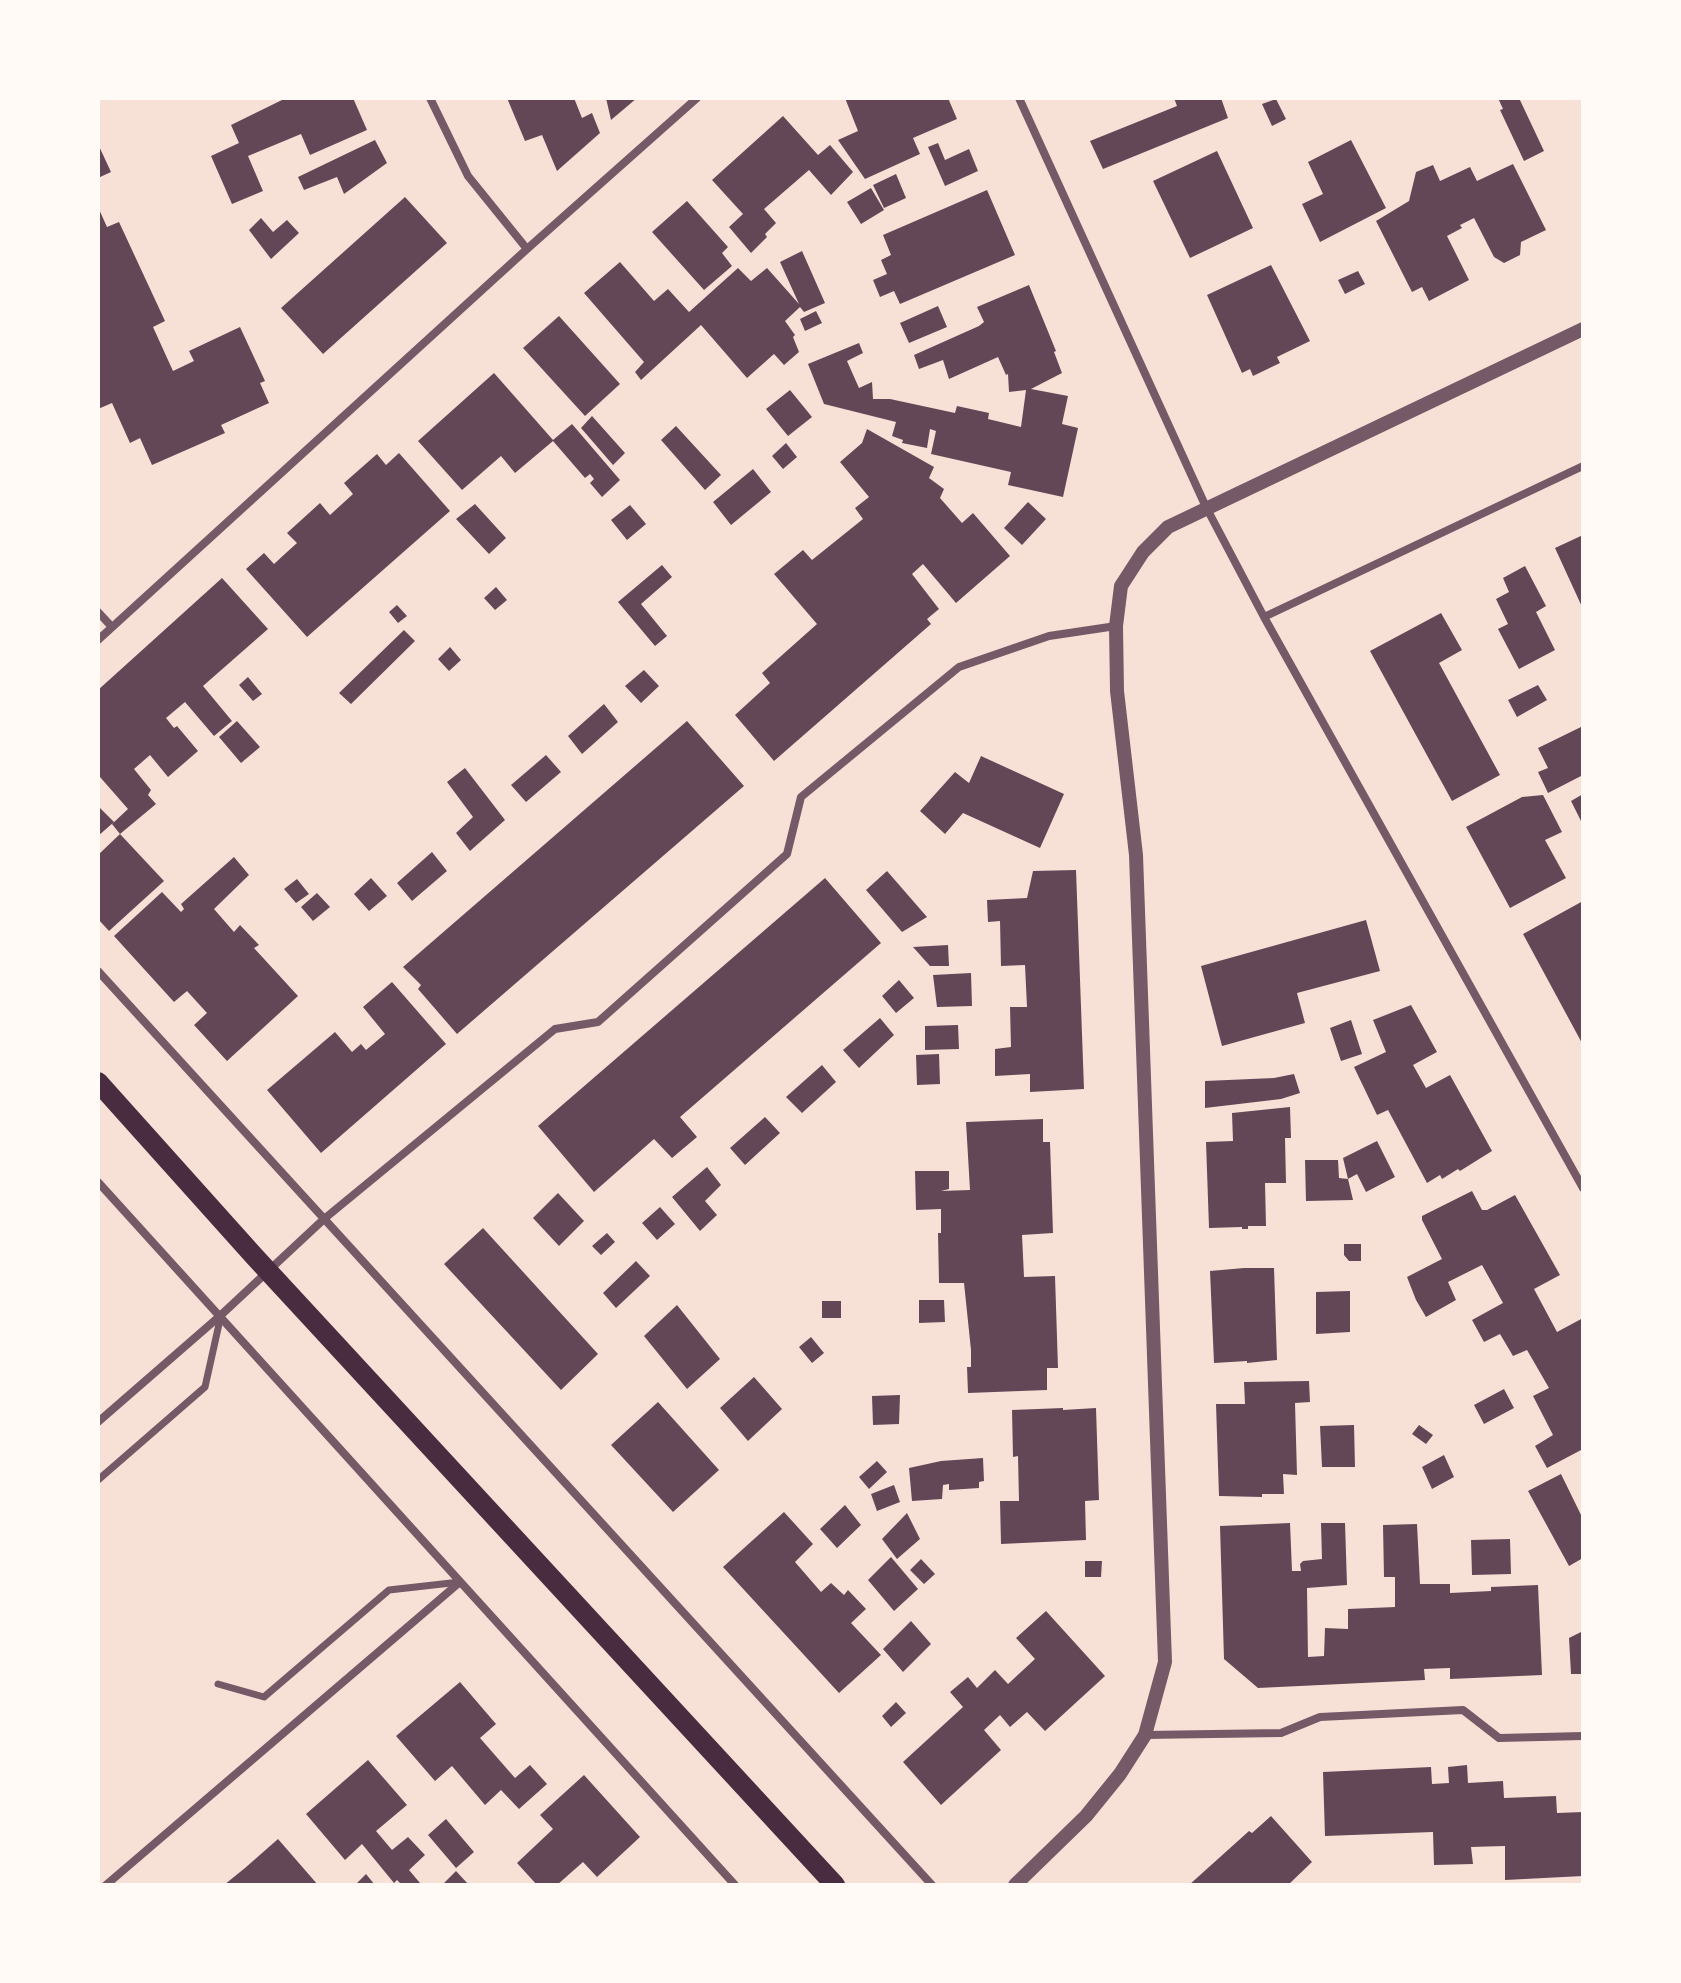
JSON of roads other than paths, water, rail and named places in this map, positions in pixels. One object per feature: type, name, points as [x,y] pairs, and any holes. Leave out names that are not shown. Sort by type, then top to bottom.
[{"type":"main road","points":[[98,1082],[254,1256],[835,1885]]},
{"type":"street","points":[[430,98],[468,176],[527,249]]},
{"type":"street","points":[[98,640],[697,98]]},
{"type":"street","points":[[1019,98],[1206,507],[1264,617],[1583,1188]]},
{"type":"street","points":[[1015,1885],[1086,1816],[1120,1774],[1145,1735],[1165,1662],[1137,871],[1117,691],[1116,626],[1121,586],[1143,552],[1168,527],[1583,329]]},
{"type":"street","points":[[1264,617],[1583,466]]},
{"type":"street","points":[[98,612],[112,627]]},
{"type":"street","points":[[98,1422],[221,1315],[324,1219],[555,1029],[598,1022],[787,854],[801,797],[959,667],[1049,636],[1116,626]]},
{"type":"street","points":[[98,971],[932,1885]]},
{"type":"street","points":[[98,1182],[735,1885]]},
{"type":"street","points":[[98,1480],[205,1387],[221,1315]]},
{"type":"street","points":[[218,1684],[264,1697],[389,1590],[460,1582]]},
{"type":"street","points":[[106,1885],[460,1582]]},
{"type":"street","points":[[1145,1735],[1281,1733],[1320,1717],[1463,1710],[1499,1738],[1583,1736]]}]
